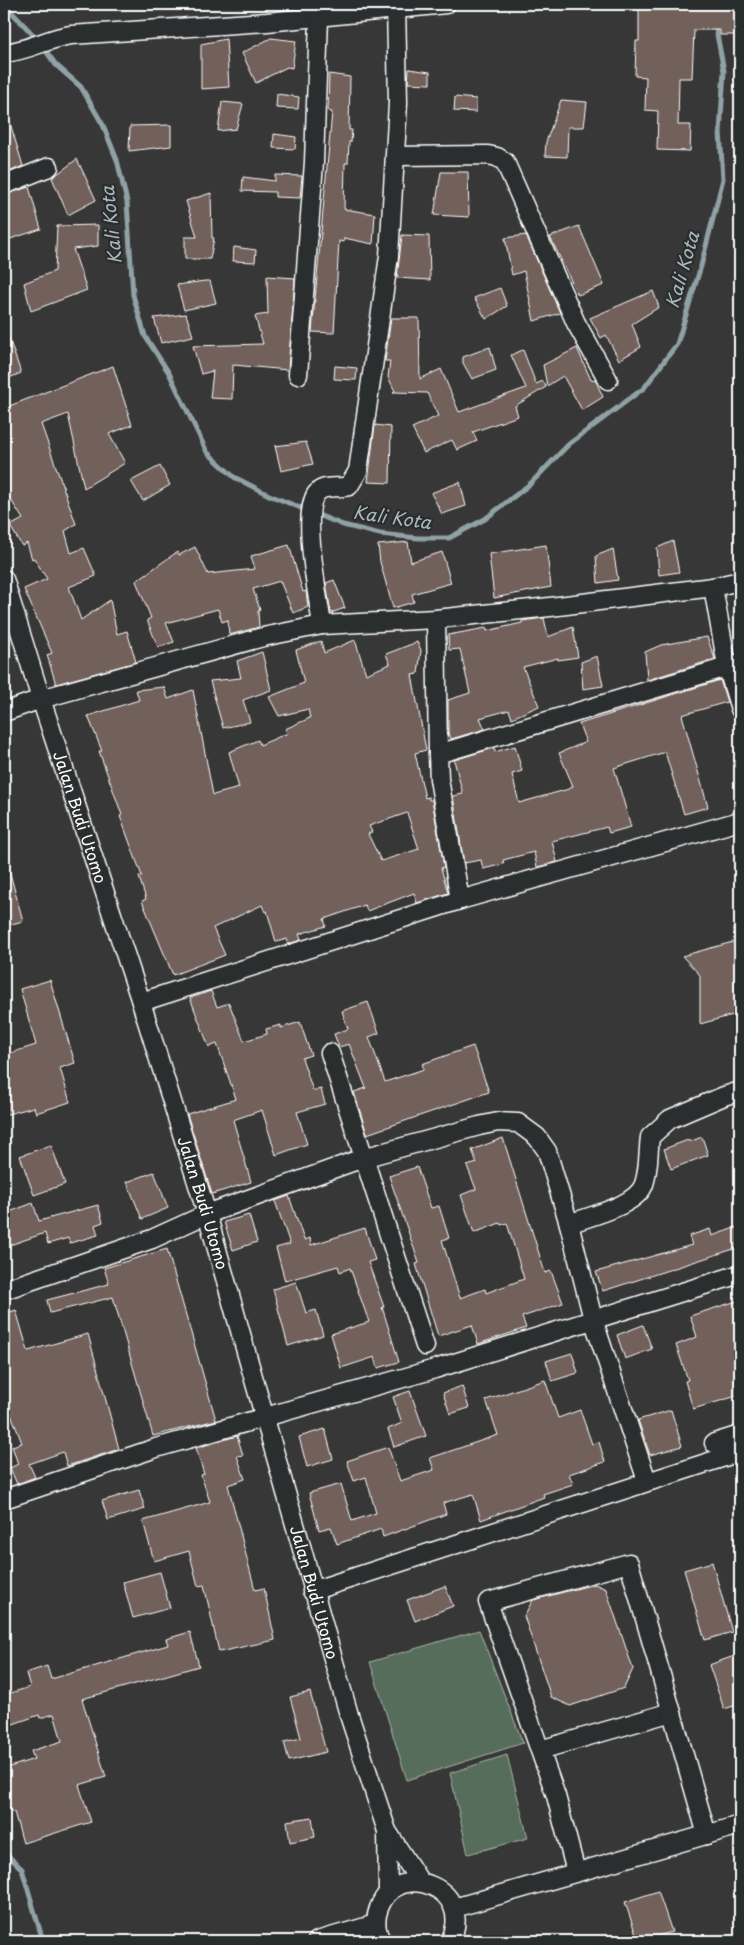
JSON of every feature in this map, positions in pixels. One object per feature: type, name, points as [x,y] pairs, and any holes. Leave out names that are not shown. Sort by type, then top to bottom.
[{"type":"street","points":[[4,52],[26,49],[57,37],[319,17],[396,6],[446,4]]},
{"type":"street","points":[[322,625],[309,528],[314,500],[320,489],[350,486],[358,471],[389,256],[396,156],[398,54],[396,6]]},
{"type":"street","points":[[298,375],[314,162],[319,17]]},
{"type":"street","points":[[396,156],[488,155],[497,157],[505,162],[576,323],[608,380]]},
{"type":"street","points":[[4,185],[49,167]]},
{"type":"street","name":"Jalan Budi Utomo","points":[[4,579],[41,700],[141,1002],[207,1214],[312,1591],[386,1831],[388,1892]]},
{"type":"street","points":[[4,712],[263,637],[322,625],[436,619],[713,588],[740,581]]},
{"type":"street","points":[[713,588],[733,664],[740,710]]},
{"type":"street","points":[[436,619],[439,778],[460,900]]},
{"type":"street","points":[[438,754],[733,664]]},
{"type":"street","points":[[141,1002],[460,900],[740,821]]},
{"type":"street","points":[[330,1053],[425,1346]]},
{"type":"street","points":[[569,1224],[623,1204],[637,1196],[644,1185],[650,1137],[670,1119],[740,1091]]},
{"type":"street","points":[[4,1290],[152,1239],[207,1214],[363,1158],[479,1126],[498,1122],[518,1123],[537,1137],[547,1151],[569,1224],[593,1319],[647,1481]]},
{"type":"street","points":[[4,1499],[156,1448],[265,1419],[740,1274]]},
{"type":"street","points":[[714,1443],[740,1435]]},
{"type":"street","points":[[312,1591],[740,1452]]},
{"type":"street","points":[[576,1872],[556,1796],[488,1602],[629,1563],[706,1835]]},
{"type":"street","points":[[540,1750],[672,1712]]},
{"type":"street","points":[[454,1908],[740,1825]]},
{"type":"street","name":"Jalan Budi Utomo","points":[[386,1831],[420,1882]]},
{"type":"street","points":[[382,1941],[376,1924],[381,1902],[388,1892],[399,1885],[420,1882],[437,1888],[447,1896],[454,1908],[456,1926],[450,1941]]},
{"type":"street","points":[[317,1941],[376,1924]]},
{"type":"green space","points":[[479,1630],[523,1743],[407,1780],[370,1662]]},
{"type":"green space","points":[[507,1755],[528,1838],[468,1854],[450,1773]]},
{"type":"building","points":[[639,4],[698,4],[698,6],[740,8],[740,35],[720,35],[720,30],[694,30],[692,78],[679,78],[678,125],[691,125],[690,151],[657,150],[658,111],[645,110],[646,77],[635,76],[636,41],[639,41]]},
{"type":"building","points":[[271,38],[296,41],[292,68],[287,67],[256,83],[242,53]]},
{"type":"building","points":[[226,39],[229,87],[201,89],[201,44]]},
{"type":"building","points":[[409,69],[430,72],[430,84],[408,83]]},
{"type":"building","points":[[329,74],[350,77],[349,130],[352,130],[351,142],[349,142],[348,163],[345,163],[344,209],[375,214],[373,244],[344,238],[344,242],[339,241],[334,333],[312,332],[332,112],[328,111]]},
{"type":"building","points":[[277,94],[299,97],[298,109],[276,108]]},
{"type":"building","points":[[455,97],[476,99],[476,112],[454,111]]},
{"type":"building","points":[[561,100],[587,102],[584,127],[568,127],[567,157],[545,156],[546,142]]},
{"type":"building","points":[[222,102],[243,104],[236,129],[218,131]]},
{"type":"building","points":[[7,113],[23,166],[4,174],[4,114]]},
{"type":"building","points":[[171,125],[171,146],[129,151],[130,126]]},
{"type":"building","points":[[274,134],[296,137],[295,149],[273,148]]},
{"type":"building","points":[[77,159],[96,200],[68,215],[52,178]]},
{"type":"building","points":[[441,172],[468,172],[469,217],[434,215]]},
{"type":"building","points":[[275,175],[302,176],[300,198],[275,197],[275,192],[242,191],[243,177],[275,181]]},
{"type":"building","points":[[29,187],[41,229],[4,241],[4,195]]},
{"type":"building","points":[[211,193],[212,238],[214,238],[210,259],[185,259],[185,237],[197,237],[186,201]]},
{"type":"building","points":[[98,225],[98,246],[73,249],[87,290],[31,311],[24,283],[55,271],[57,226]]},
{"type":"building","points":[[579,226],[604,285],[578,295],[550,237]]},
{"type":"building","points":[[402,235],[429,236],[430,280],[397,278]]},
{"type":"building","points":[[526,235],[560,313],[534,321],[524,271],[512,275],[505,238]]},
{"type":"building","points":[[234,247],[256,250],[255,262],[233,261]]},
{"type":"building","points":[[267,276],[295,278],[288,370],[233,365],[232,399],[210,398],[213,371],[201,374],[193,346],[263,344],[255,316],[268,314]]},
{"type":"building","points":[[210,281],[216,303],[184,310],[177,285]]},
{"type":"building","points":[[500,288],[507,306],[486,319],[474,298]]},
{"type":"building","points":[[653,291],[659,307],[632,324],[641,347],[619,360],[606,335],[601,338],[590,318]]},
{"type":"building","points":[[186,314],[193,336],[161,343],[154,318]]},
{"type":"building","points":[[391,318],[419,318],[420,379],[441,369],[459,412],[526,388],[511,355],[523,350],[536,384],[543,381],[546,387],[515,406],[518,416],[473,432],[477,441],[457,450],[452,440],[424,453],[412,428],[438,416],[427,393],[393,392],[395,391],[388,377],[390,361],[385,361]]},
{"type":"building","points":[[4,330],[6,330],[21,373],[4,380]]},
{"type":"building","points":[[490,347],[496,370],[472,379],[463,363],[463,357]]},
{"type":"building","points":[[577,348],[591,380],[595,379],[603,397],[582,410],[563,376],[547,386],[543,365]]},
{"type":"building","points":[[113,366],[132,425],[109,434],[125,463],[84,488],[68,414],[41,424],[76,524],[65,531],[71,553],[84,548],[96,576],[69,587],[81,620],[110,600],[117,634],[127,631],[136,662],[56,684],[47,655],[52,653],[24,589],[47,579],[34,558],[32,559],[27,543],[22,546],[10,526],[23,519],[4,489],[4,408]]},
{"type":"building","points":[[335,366],[357,368],[356,380],[334,379]]},
{"type":"building","points":[[375,425],[391,427],[390,483],[368,482]]},
{"type":"building","points":[[306,442],[313,464],[281,471],[275,446]]},
{"type":"building","points":[[160,466],[170,485],[143,501],[131,481]]},
{"type":"building","points":[[460,482],[466,506],[442,514],[431,493]]},
{"type":"building","points":[[673,541],[679,572],[659,575],[657,548]]},
{"type":"building","points":[[408,542],[411,562],[442,552],[451,583],[412,594],[414,602],[393,608],[380,562],[378,545]]},
{"type":"building","points":[[289,545],[303,592],[306,591],[308,607],[293,613],[280,581],[253,589],[260,610],[258,611],[259,627],[229,635],[228,620],[222,622],[218,609],[166,623],[174,642],[158,647],[147,620],[151,618],[136,581],[177,552],[179,555],[195,547],[208,574],[255,569],[251,556]]},
{"type":"building","points":[[546,545],[551,587],[494,598],[489,554]]},
{"type":"building","points":[[613,549],[618,580],[598,583],[596,556]]},
{"type":"building","points":[[334,580],[345,608],[331,613],[326,583]]},
{"type":"building","points":[[544,618],[548,637],[573,627],[578,657],[558,660],[558,658],[523,667],[539,706],[512,718],[509,710],[480,718],[485,729],[451,739],[448,729],[448,700],[470,693],[460,649],[449,650],[448,635],[486,628],[487,631],[522,623],[522,621]]},
{"type":"building","points":[[707,637],[715,659],[647,680],[645,652],[661,645]]},
{"type":"building","points":[[355,640],[366,674],[390,664],[386,654],[417,642],[421,650],[418,674],[412,675],[426,750],[415,753],[425,798],[429,797],[429,800],[432,800],[444,867],[441,868],[448,893],[417,903],[414,893],[367,911],[365,905],[324,919],[326,926],[299,934],[301,940],[288,944],[287,939],[276,942],[267,911],[265,912],[262,905],[213,928],[225,955],[173,975],[142,901],[146,899],[139,877],[142,876],[99,751],[102,751],[88,716],[139,700],[136,690],[164,687],[168,699],[193,690],[213,795],[239,788],[229,752],[258,740],[260,745],[288,733],[285,729],[310,718],[308,709],[279,716],[269,697],[304,683],[296,650],[321,641],[324,653]],"holes":[[[407,813],[419,849],[381,861],[368,834],[372,832],[369,826]]]},
{"type":"building","points":[[262,652],[271,690],[243,700],[250,722],[223,728],[210,681],[241,678],[237,661]]},
{"type":"building","points":[[597,656],[603,686],[583,689],[581,662]]},
{"type":"building","points":[[720,680],[727,702],[682,715],[708,807],[684,814],[665,752],[614,768],[631,827],[609,833],[607,827],[552,841],[557,862],[537,867],[534,852],[503,860],[504,864],[483,869],[481,860],[464,863],[453,796],[463,794],[454,760],[494,748],[495,752],[515,746],[522,771],[512,774],[519,803],[569,789],[573,786],[559,753],[586,742],[579,724]]},
{"type":"building","points":[[4,866],[8,866],[23,921],[4,926]]},
{"type":"building","points":[[740,940],[740,1013],[700,1024],[700,975],[682,956]]},
{"type":"building","points":[[50,980],[75,1063],[60,1068],[70,1102],[36,1113],[34,1107],[4,1115],[4,1055],[36,1045],[20,989]]},
{"type":"building","points":[[211,991],[217,1007],[229,1003],[244,1041],[267,1034],[266,1029],[281,1025],[281,1028],[300,1022],[311,1055],[302,1058],[313,1091],[321,1089],[325,1104],[297,1112],[307,1144],[276,1155],[262,1110],[233,1120],[251,1182],[212,1194],[187,1114],[236,1099],[217,1044],[209,1047],[190,998]]},
{"type":"building","points":[[368,1002],[379,1033],[369,1037],[385,1082],[424,1069],[422,1064],[473,1046],[489,1092],[367,1134],[354,1092],[366,1088],[349,1044],[339,1047],[334,1034],[348,1029],[342,1011]]},
{"type":"building","points":[[702,1137],[708,1155],[671,1169],[664,1149]]},
{"type":"building","points":[[503,1138],[545,1273],[551,1271],[563,1303],[522,1317],[526,1328],[478,1344],[472,1325],[438,1336],[416,1264],[419,1263],[389,1176],[417,1167],[431,1208],[439,1206],[449,1238],[442,1240],[460,1298],[485,1289],[486,1293],[524,1279],[507,1223],[501,1225],[500,1223],[474,1233],[461,1195],[476,1189],[467,1166],[477,1163],[472,1150]]},
{"type":"building","points":[[51,1145],[65,1184],[34,1195],[20,1156]]},
{"type":"building","points":[[154,1172],[168,1208],[142,1219],[127,1182]]},
{"type":"building","points":[[289,1196],[304,1240],[310,1238],[311,1245],[365,1228],[375,1260],[368,1262],[384,1307],[382,1307],[399,1362],[378,1368],[375,1357],[341,1368],[331,1334],[369,1322],[350,1268],[340,1272],[338,1266],[285,1281],[276,1248],[290,1244],[275,1201]]},
{"type":"building","points":[[33,1203],[39,1221],[98,1205],[103,1222],[95,1225],[98,1235],[70,1243],[68,1238],[48,1244],[45,1233],[4,1247],[4,1214]]},
{"type":"building","points":[[249,1215],[257,1242],[233,1250],[224,1222]]},
{"type":"building","points":[[740,1226],[740,1247],[603,1291],[596,1272],[692,1245],[689,1236],[710,1229],[712,1236]]},
{"type":"building","points":[[167,1249],[216,1420],[153,1436],[113,1297],[50,1313],[47,1300],[109,1284],[104,1268]]},
{"type":"building","points":[[296,1282],[306,1313],[316,1310],[323,1335],[288,1346],[273,1289]]},
{"type":"building","points":[[740,1300],[740,1371],[734,1372],[740,1395],[693,1409],[685,1381],[688,1380],[676,1345],[697,1337],[690,1316]]},
{"type":"building","points":[[16,1310],[28,1351],[88,1334],[119,1449],[67,1466],[63,1452],[29,1464],[35,1477],[17,1484],[10,1468],[18,1464],[12,1446],[22,1443],[4,1396],[4,1352],[7,1351],[4,1339],[4,1314]]},
{"type":"building","points":[[643,1325],[652,1349],[625,1359],[617,1335]]},
{"type":"building","points":[[572,1353],[578,1373],[552,1381],[546,1361]]},
{"type":"building","points":[[545,1380],[558,1418],[580,1410],[592,1444],[599,1442],[605,1462],[569,1474],[573,1484],[543,1494],[544,1497],[481,1520],[473,1494],[443,1503],[446,1514],[383,1537],[381,1529],[337,1544],[331,1527],[319,1530],[309,1493],[341,1484],[352,1521],[376,1513],[366,1477],[354,1481],[347,1461],[388,1447],[400,1481],[434,1470],[430,1458],[498,1435],[486,1400]]},
{"type":"building","points":[[462,1386],[469,1408],[450,1414],[443,1393]]},
{"type":"building","points":[[410,1391],[426,1436],[394,1447],[388,1429],[402,1423],[393,1397]]},
{"type":"building","points":[[671,1410],[682,1446],[650,1455],[638,1420]]},
{"type":"building","points":[[325,1429],[333,1459],[307,1467],[299,1437]]},
{"type":"building","points":[[237,1436],[243,1455],[237,1456],[245,1479],[228,1485],[255,1590],[264,1588],[275,1640],[219,1652],[204,1585],[198,1586],[189,1551],[154,1561],[143,1521],[210,1502],[201,1475],[204,1474],[196,1448]]},
{"type":"building","points":[[139,1490],[145,1509],[108,1520],[102,1501]]},
{"type":"building","points":[[712,1562],[732,1632],[705,1640],[684,1570]]},
{"type":"building","points":[[160,1572],[170,1608],[133,1618],[123,1582]]},
{"type":"building","points":[[595,1584],[606,1589],[633,1669],[624,1688],[570,1706],[551,1697],[524,1616],[533,1600]]},
{"type":"building","points":[[445,1586],[453,1606],[415,1621],[407,1600]]},
{"type":"building","points":[[190,1632],[199,1666],[82,1699],[106,1777],[79,1785],[91,1822],[23,1843],[14,1812],[11,1812],[10,1808],[4,1811],[4,1769],[34,1759],[31,1751],[62,1741],[54,1714],[40,1718],[39,1715],[10,1725],[4,1705],[4,1695],[30,1687],[26,1673],[47,1666],[51,1679],[168,1645],[166,1639]]},
{"type":"building","points":[[740,1654],[740,1704],[724,1709],[709,1665]]},
{"type":"building","points":[[310,1692],[326,1752],[289,1761],[284,1742],[301,1738],[290,1697]]},
{"type":"building","points":[[312,1817],[315,1837],[290,1842],[287,1821]]},
{"type":"building","points":[[658,1891],[672,1932],[638,1941],[625,1902]]},
{"type":"waterway","name":"Kali Kota","points":[[4,4],[38,40]]},
{"type":"waterway","name":"Kali Kota","points":[[712,4],[713,13]]},
{"type":"waterway","name":"Kali Kota","points":[[43,47],[56,65],[81,87],[103,125],[117,160],[127,202],[133,295],[145,336],[169,373],[207,452],[234,477],[269,495],[343,525],[380,534],[418,538],[449,538],[485,519],[530,484],[569,444],[644,388],[677,344],[701,266],[723,179],[720,132],[724,71],[715,24]]},
{"type":"waterway","name":"Kali Kota","points":[[4,1852],[22,1869],[43,1941]]}]
